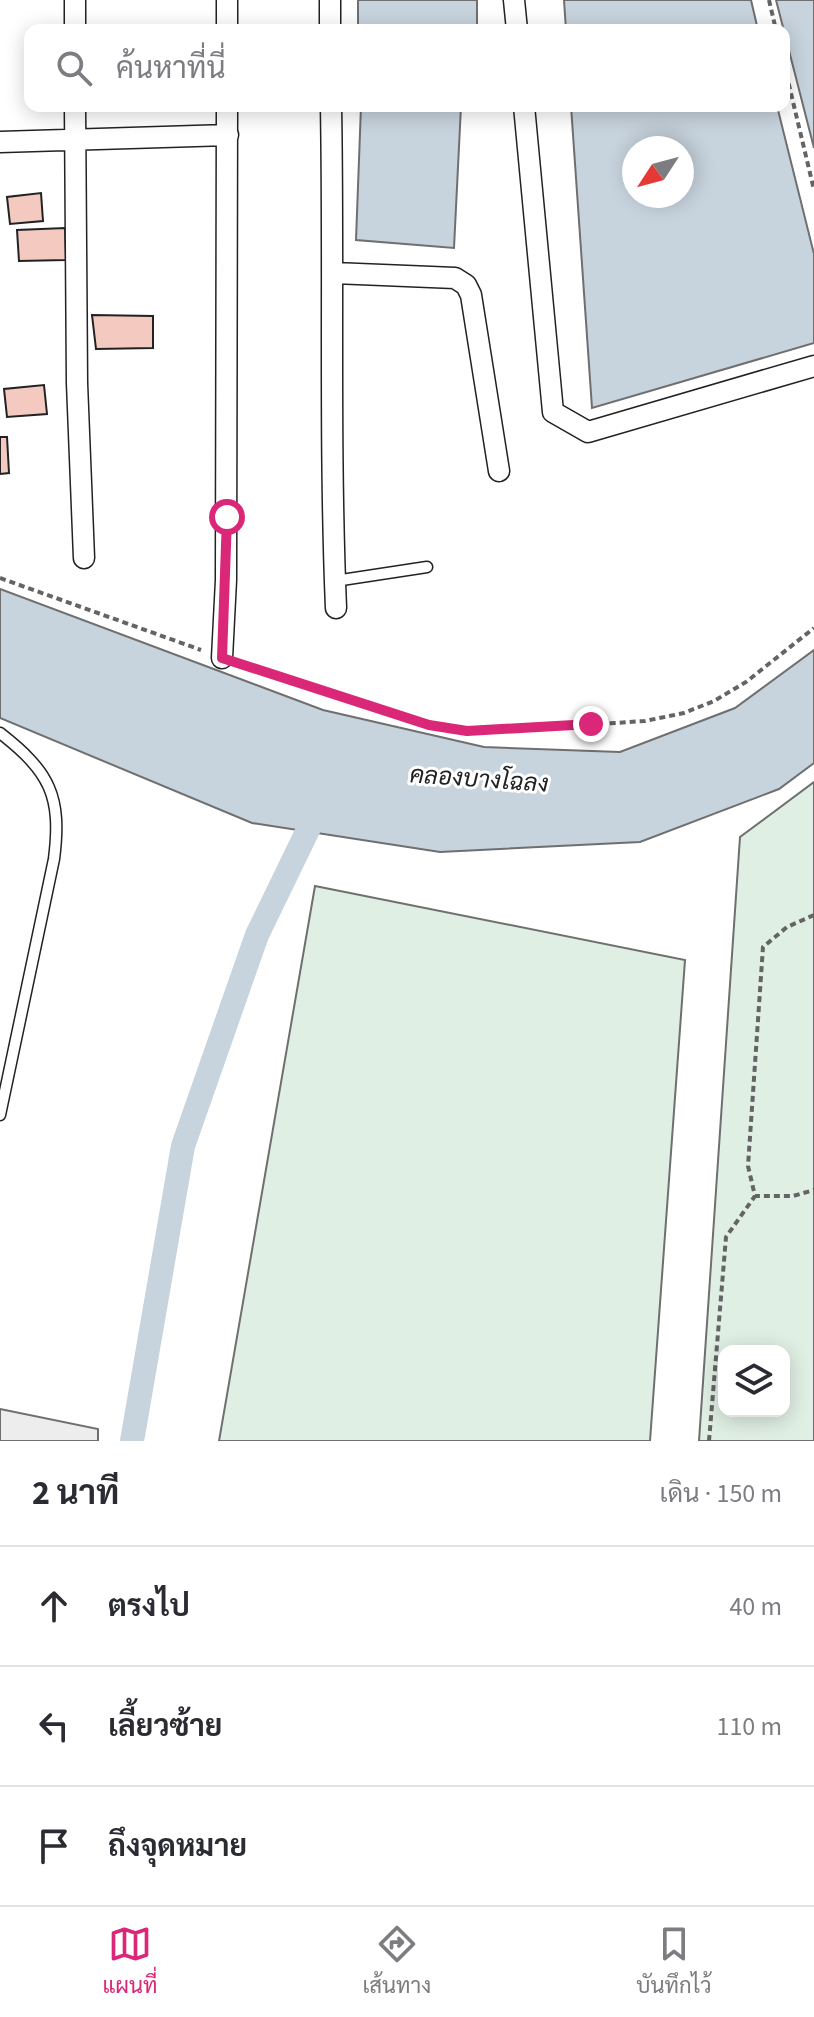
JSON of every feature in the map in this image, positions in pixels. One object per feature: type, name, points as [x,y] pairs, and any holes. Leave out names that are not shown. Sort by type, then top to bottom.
[{"type":"street","points":[[75,0],[75,24]]},
{"type":"street","points":[[227,0],[227,24]]},
{"type":"street","points":[[330,0],[330,24]]},
{"type":"street","points":[[514,0],[516,24]]},
{"type":"street","points":[[75,112],[77,383],[84,558]]},
{"type":"street","points":[[223,650],[227,112]]},
{"type":"street","points":[[331,112],[334,273],[332,513],[336,608]]},
{"type":"street","points":[[525,112],[553,412],[588,432],[814,366]]},
{"type":"street","points":[[0,142],[228,135]]},
{"type":"street","points":[[334,273],[455,278],[466,285],[471,295],[499,471]]},
{"type":"lane","points":[[335,581],[427,567]]},
{"type":"lane","points":[[0,733],[41,771],[53,795],[59,825],[0,1115]]},
{"type":"path","points":[[769,0],[775,24]]},
{"type":"path","points":[[790,89],[814,190]]},
{"type":"path","points":[[0,578],[223,650],[429,725],[467,731],[645,721],[684,713],[714,701],[746,682],[814,628]]},
{"type":"path","points":[[709,1441],[726,1237],[755,1196],[748,1166],[763,947],[787,927],[814,915]]},
{"type":"path","points":[[755,1196],[793,1196],[814,1190]]},
{"type":"green space","points":[[814,782],[814,1441],[699,1441],[740,837]]},
{"type":"green space","points":[[315,886],[685,960],[650,1441],[219,1441]]},
{"type":"shaded area","points":[[0,1409],[98,1429],[98,1441],[0,1441]]},
{"type":"water","points":[[358,0],[477,0],[477,24],[358,24]]},
{"type":"water","points":[[564,0],[751,0],[757,24],[566,24]]},
{"type":"water","points":[[776,0],[814,0],[814,148],[790,55],[790,24],[782,24]]},
{"type":"water","points":[[361,112],[461,112],[454,248],[356,240]]},
{"type":"water","points":[[571,112],[778,112],[814,254],[814,343],[592,408]]},
{"type":"water","name":"คลองบางโฉลง","points":[[0,589],[323,710],[484,747],[620,752],[735,708],[814,650],[814,763],[779,789],[640,842],[440,852],[252,823],[0,718]]},
{"type":"building","points":[[41,193],[43,221],[10,224],[7,197]]},
{"type":"building","points":[[65,228],[66,260],[19,261],[17,230]]},
{"type":"building","points":[[92,315],[153,316],[153,348],[96,349]]},
{"type":"building","points":[[44,385],[47,414],[7,417],[4,389]]},
{"type":"building","points":[[0,437],[7,437],[9,473],[0,474]]},
{"type":"waterway","points":[[132,1441],[183,1146],[257,935],[320,805]]},
{"type":"route","points":[[227,517],[222,658],[429,725],[467,731],[591,724]]}]
